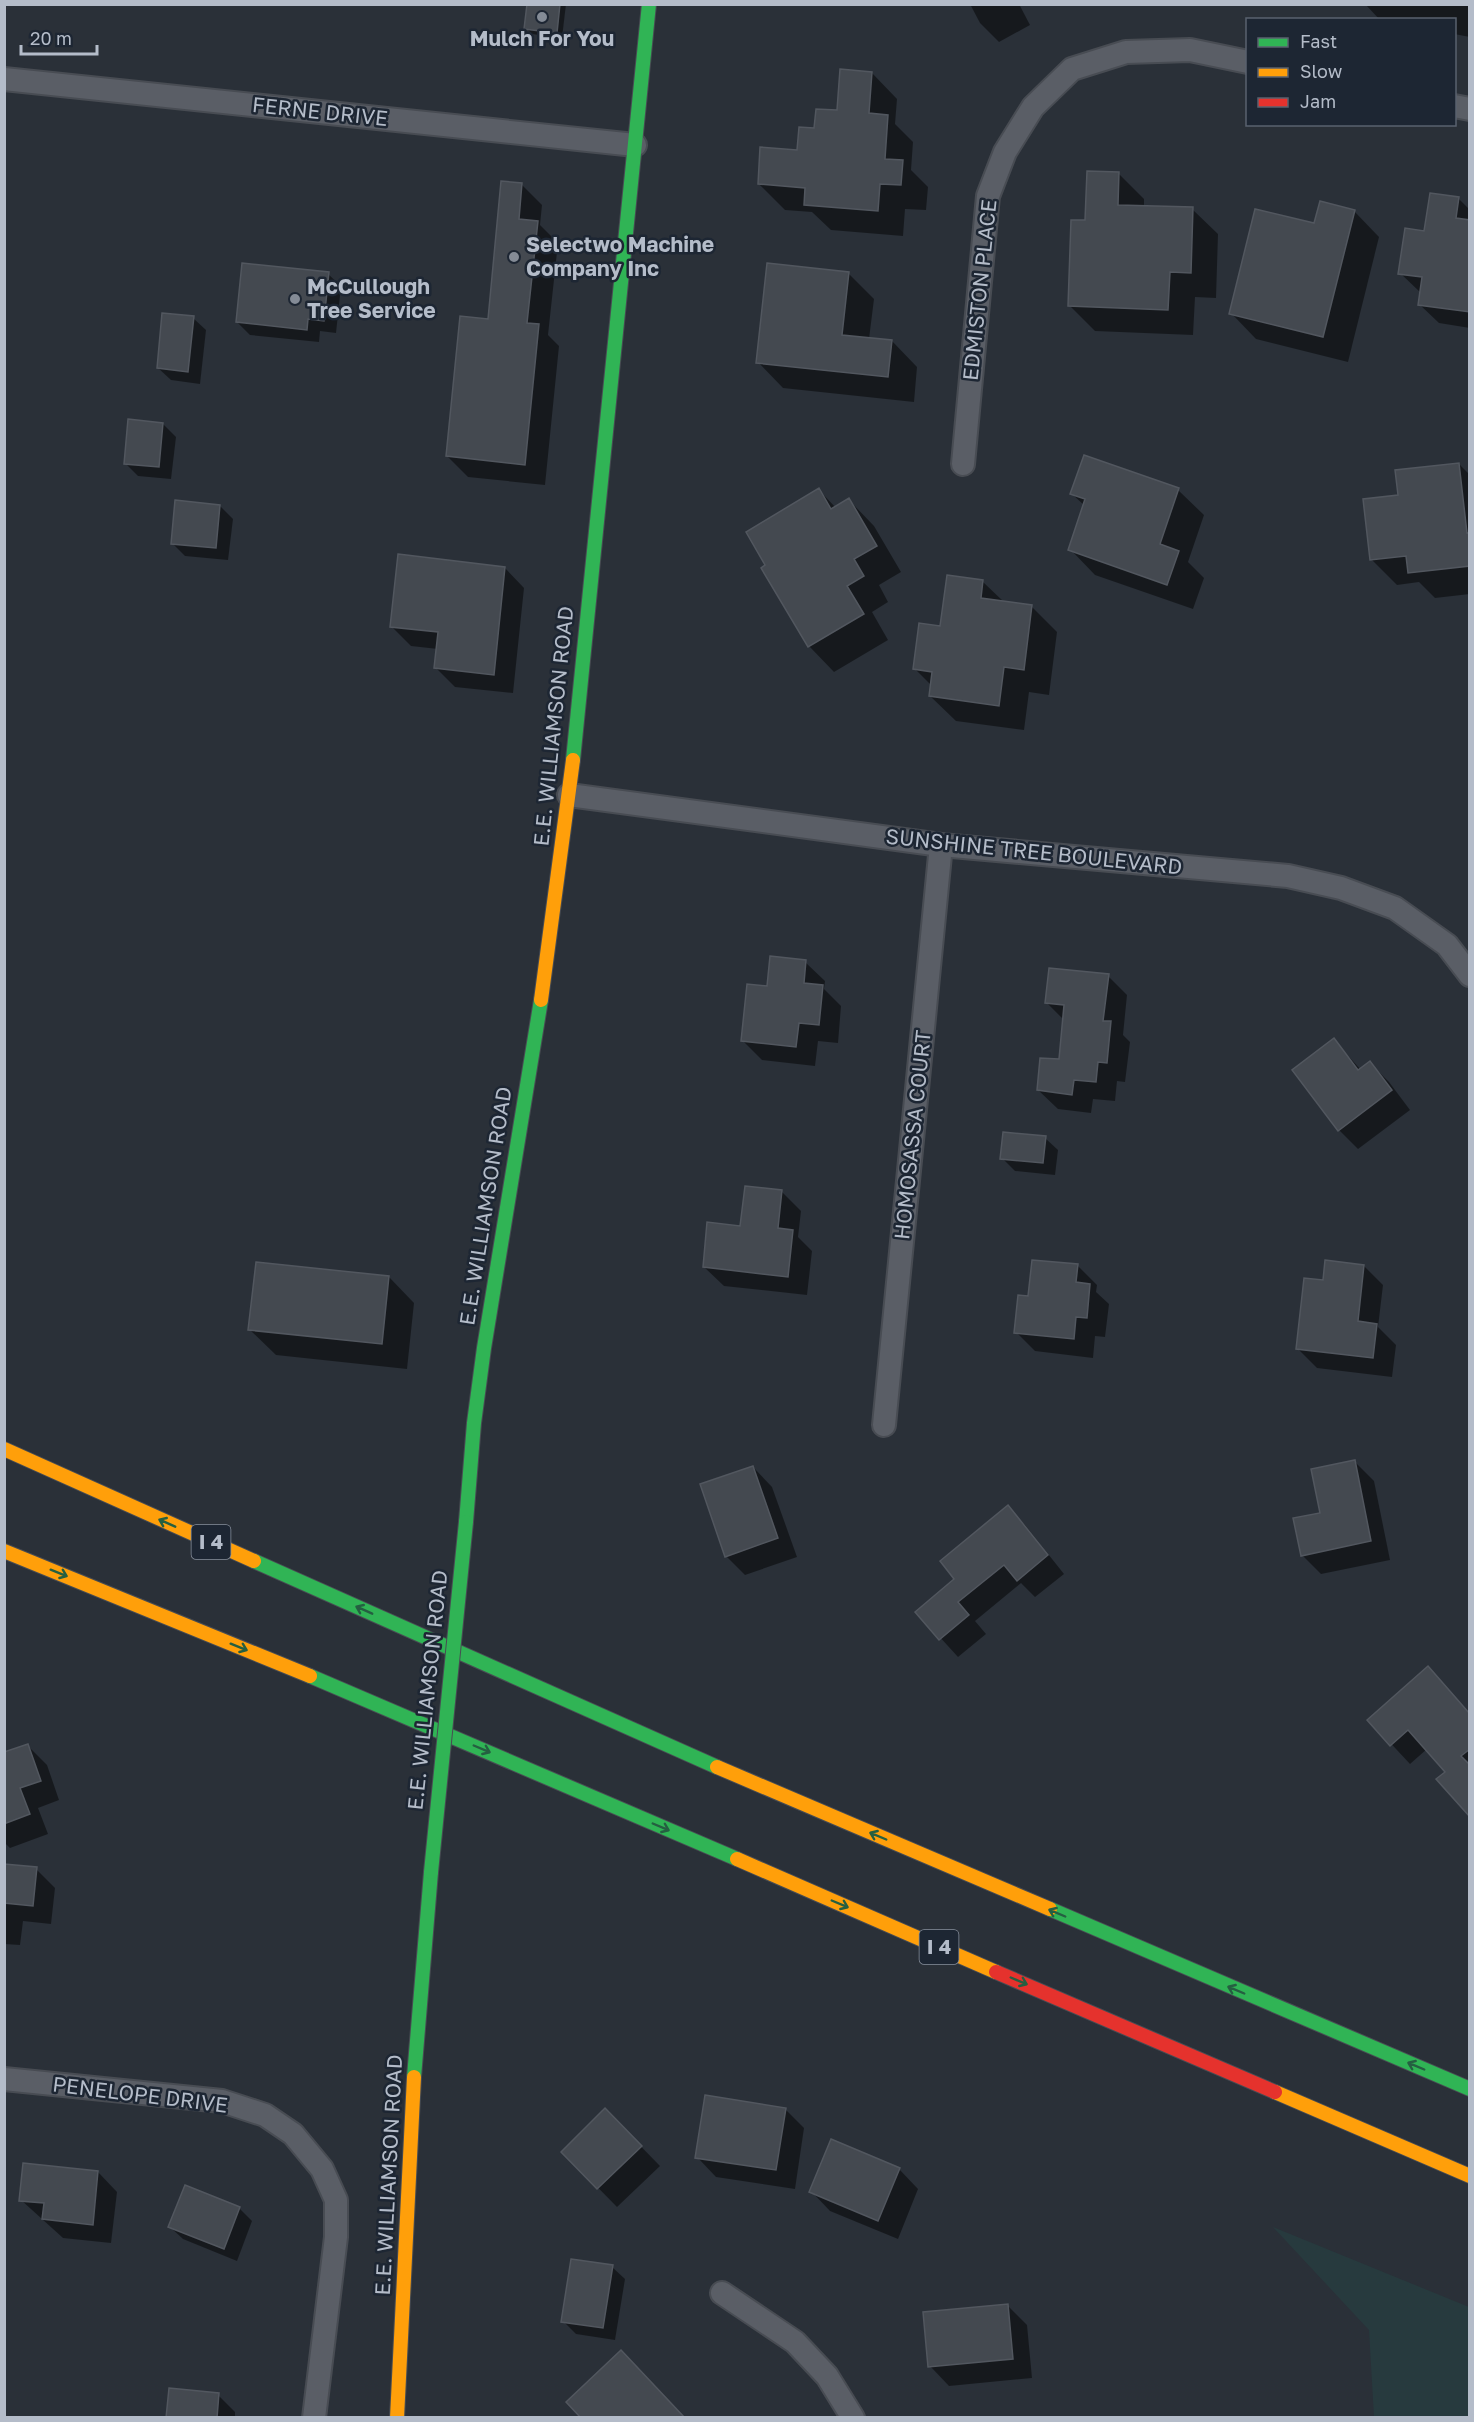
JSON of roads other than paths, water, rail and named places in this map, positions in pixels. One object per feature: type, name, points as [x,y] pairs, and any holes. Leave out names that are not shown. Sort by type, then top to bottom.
[{"type":"main road","name":"E.E. WILLIAMSON ROAD","points":[[397,2418],[417,2024],[474,1422],[484,1348],[549,954],[569,795],[649,4]]},
{"type":"main road","name":"I 4","points":[[4,1449],[694,1757],[1470,2089]]},
{"type":"main road","name":"I 4","points":[[4,1551],[365,1699],[1470,2176]]},
{"type":"street","name":"EDMISTON PLACE","points":[[963,464],[988,196],[1005,152],[1033,107],[1072,69],[1126,52],[1190,50],[1246,62]]},
{"type":"street","name":"FERNE DRIVE","points":[[4,79],[635,145]]},
{"type":"street","name":"SUNSHINE TREE BOULEVARD","points":[[569,795],[941,845],[1288,876],[1341,888],[1395,908],[1447,945],[1470,975]]},
{"type":"street","name":"HOMOSASSA COURT","points":[[884,1425],[941,845]]},
{"type":"street","name":"PENELOPE DRIVE","points":[[4,2079],[222,2101],[265,2115],[293,2134],[322,2169],[336,2200],[336,2237],[314,2418]]},
{"type":"street","points":[[722,2293],[795,2343],[827,2376],[852,2418]]},
{"type":"place","name":"Mulch For You","points":[[542,17]]},
{"type":"place","name":"Selectwo Machine Company Inc","points":[[514,257]]},
{"type":"place","name":"McCullough Tree Service","points":[[295,299]]}]
